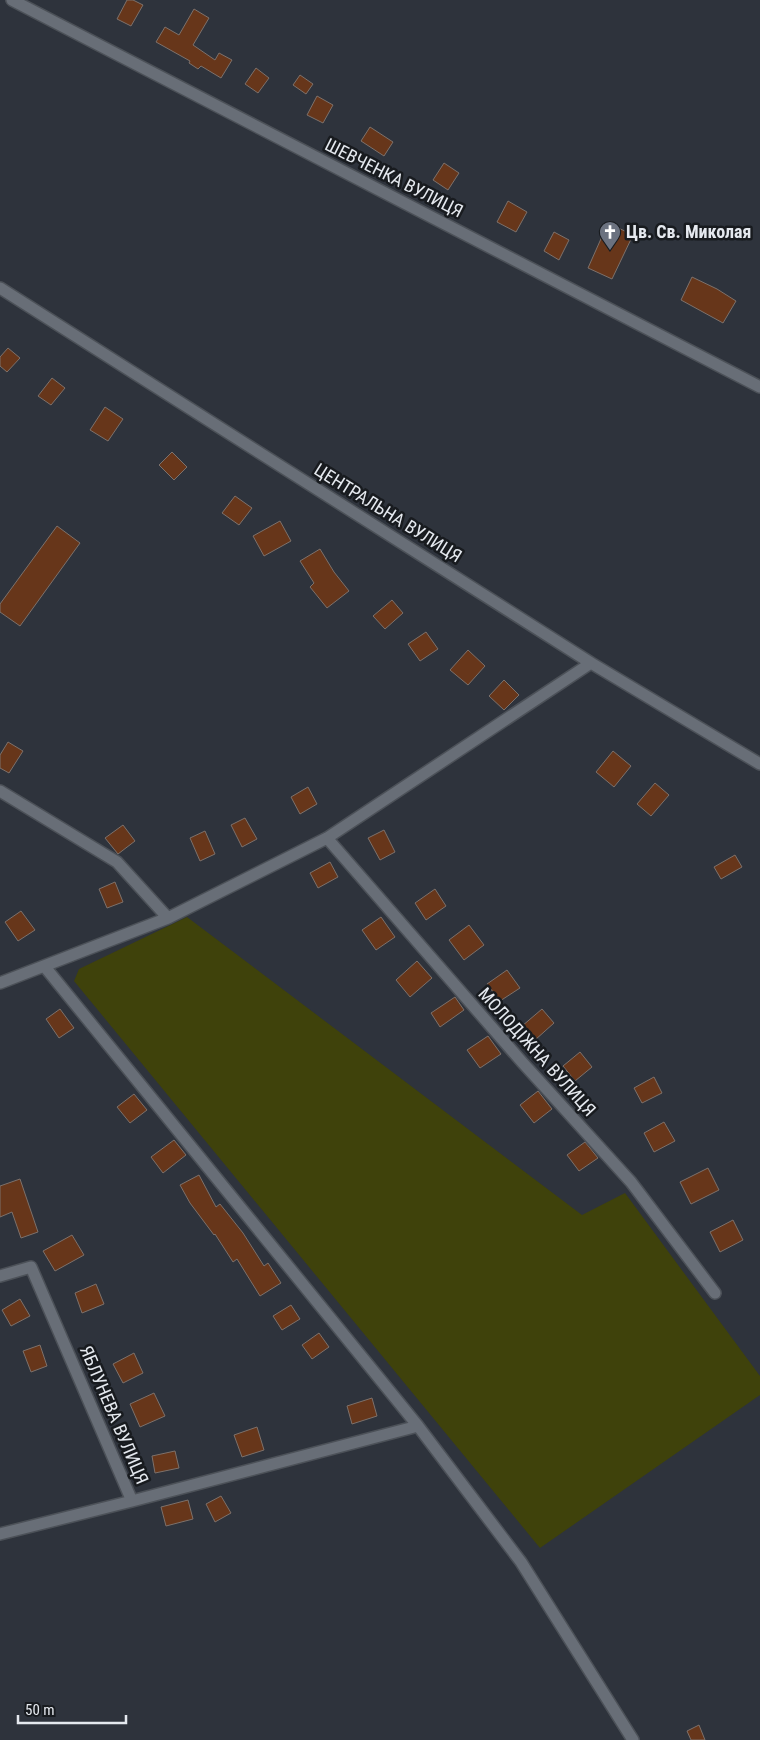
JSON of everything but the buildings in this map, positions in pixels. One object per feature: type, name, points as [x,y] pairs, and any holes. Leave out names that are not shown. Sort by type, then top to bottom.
[{"type":"street","name":"ШЕВЧЕНКА ВУЛИЦЯ","points":[[12,0],[760,387]]},
{"type":"street","name":"ЦЕНТРАЛЬНА ВУЛИЦЯ","points":[[0,288],[591,663],[760,764]]},
{"type":"street","points":[[0,983],[168,918],[327,838],[591,663]]},
{"type":"street","points":[[0,790],[117,862],[168,918]]},
{"type":"street","name":"МОЛОДІЖНА ВУЛИЦЯ","points":[[327,838],[522,1062],[631,1182],[716,1293]]},
{"type":"street","points":[[45,967],[418,1426],[521,1562],[633,1740]]},
{"type":"street","name":"ЯБЛУНЕВА ВУЛИЦЯ","points":[[0,1276],[31,1267],[132,1501],[418,1426]]},
{"type":"street","points":[[0,1534],[132,1501]]},
{"type":"shaded area","points":[[187,917],[582,1215],[625,1193],[760,1376],[760,1395],[540,1548],[74,981],[79,969]]},
{"type":"place","name":"Цв. Св. Миколая","points":[[610,251]]}]
